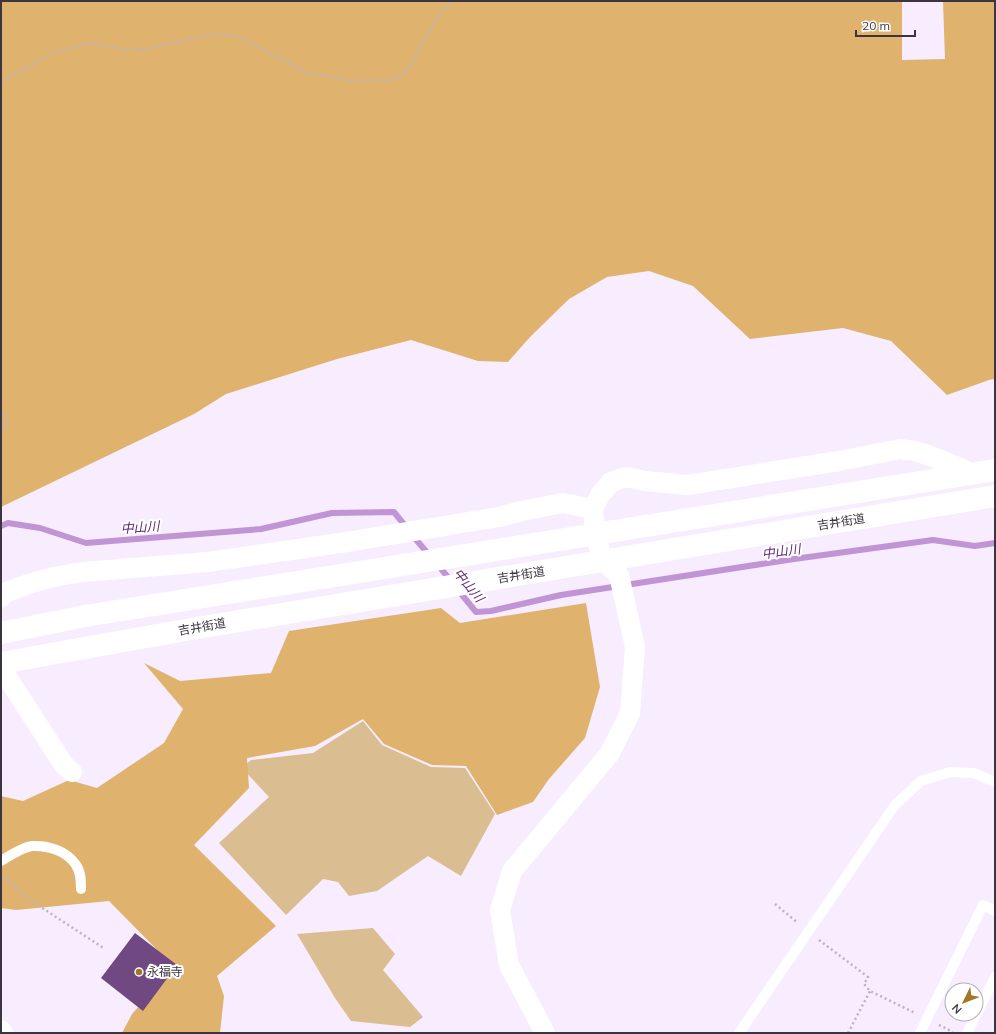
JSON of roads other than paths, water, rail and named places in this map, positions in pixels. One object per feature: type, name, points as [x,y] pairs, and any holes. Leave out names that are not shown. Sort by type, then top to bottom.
[{"type":"main road","points":[[1,633],[85,616],[995,470]]},
{"type":"main road","name":"吉井街道","points":[[1,663],[184,630],[467,584],[611,568],[995,496]]},
{"type":"street","points":[[545,1033],[509,965],[500,910],[512,870],[610,753],[630,713],[635,646],[626,602],[595,534],[593,509],[600,495],[612,482],[626,477],[645,481],[688,485],[839,461],[900,449],[922,453],[974,474]]},
{"type":"street","points":[[1,597],[4,593],[29,584],[53,577],[83,572],[208,562],[499,518],[522,511],[563,502],[593,509]]},
{"type":"street","points":[[1,668],[64,765],[72,772]]},
{"type":"lane","points":[[739,1033],[895,805],[921,780],[950,772],[974,773],[995,782]]},
{"type":"lane","points":[[1,861],[31,846],[49,847],[63,852],[76,865],[81,878],[81,889]]},
{"type":"lane","points":[[920,1033],[983,905],[995,911]]},
{"type":"lane","points":[[967,1033],[995,977]]},
{"type":"waterway","name":"中山川","points":[[1,526],[8,523],[40,528],[86,543],[261,529],[332,513],[394,512],[407,528]]},
{"type":"waterway","name":"中山川","points":[[413,536],[430,556]]},
{"type":"waterway","name":"中山川","points":[[458,590],[476,612],[491,611],[561,595],[794,559],[933,540],[975,546],[995,543]]},
{"type":"waterway","name":"中山川","points":[[438,565],[451,581]]},
{"type":"place","name":"永福寺","points":[[139,972]]}]
